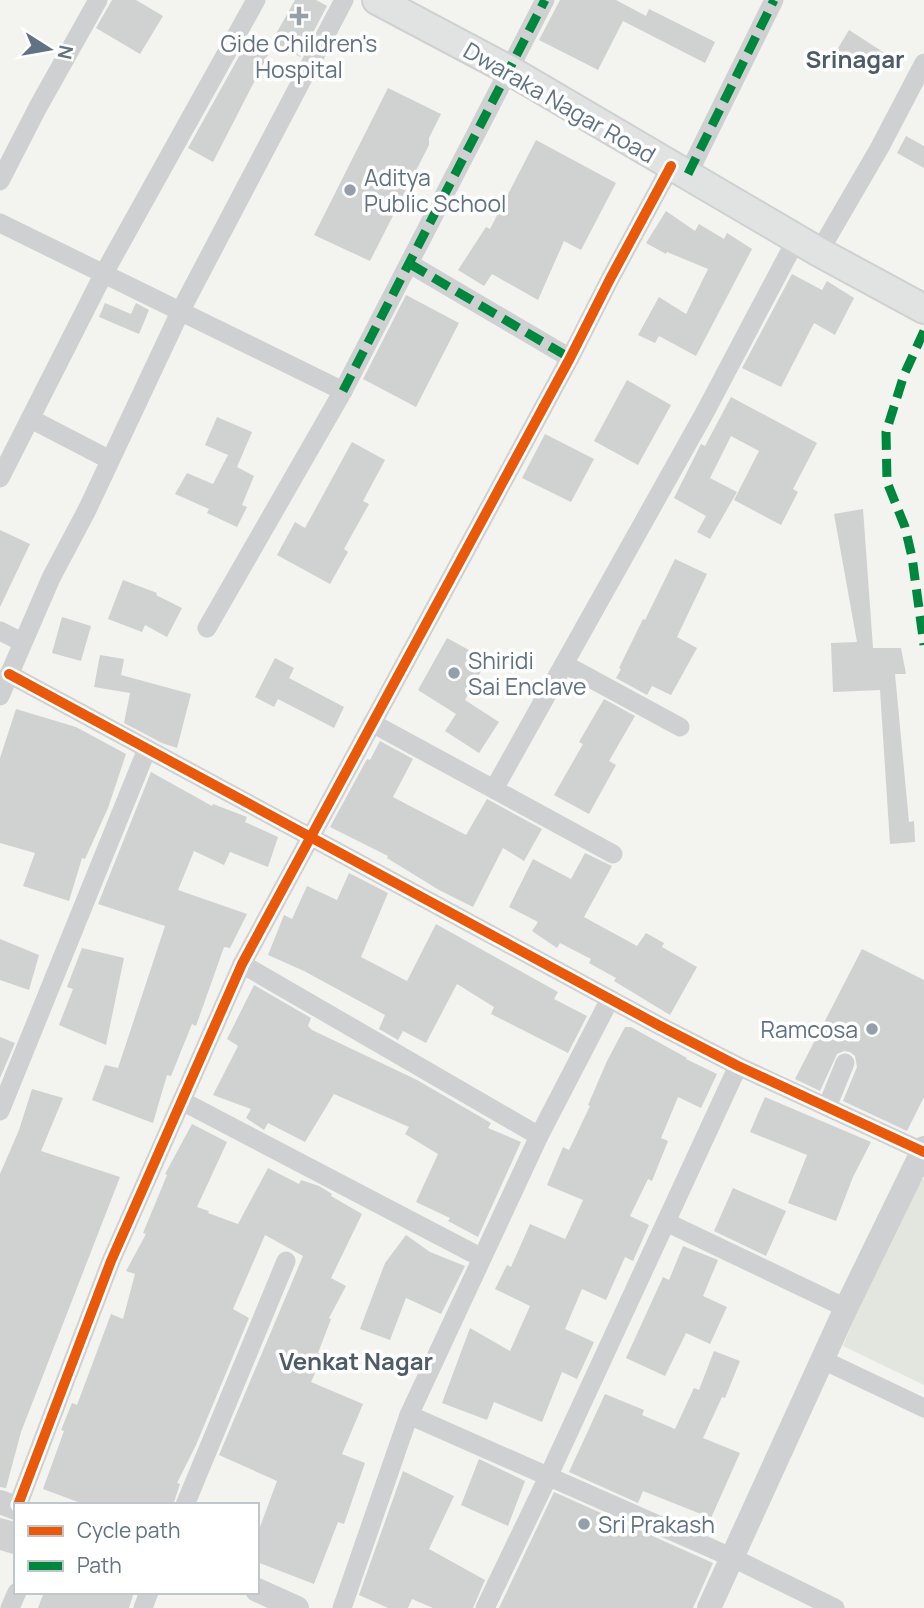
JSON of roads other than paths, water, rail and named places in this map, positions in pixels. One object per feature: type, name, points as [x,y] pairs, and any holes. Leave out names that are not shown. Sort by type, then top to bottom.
[{"type":"main road","name":"Dwaraka Nagar Road","points":[[377,0],[509,71],[808,245],[924,309]]},
{"type":"street","points":[[0,181],[98,0]]},
{"type":"street","points":[[0,478],[103,275],[256,0]]},
{"type":"street","points":[[0,696],[51,578],[181,310],[344,0]]},
{"type":"street","points":[[208,628],[343,391],[545,0]]},
{"type":"street","points":[[18,1503],[111,1261],[242,964],[570,358],[610,279],[679,170],[774,0]]},
{"type":"street","points":[[494,789],[704,414],[808,245],[880,147],[924,63]]},
{"type":"street","points":[[0,223],[343,391]]},
{"type":"street","points":[[410,264],[570,358]]},
{"type":"street","points":[[32,419],[110,460]]},
{"type":"street","points":[[0,631],[22,642]]},
{"type":"street","points":[[564,664],[680,727]]},
{"type":"street","points":[[9,674],[738,1066],[924,1150],[846,1308],[709,1608]]},
{"type":"street","points":[[372,723],[613,854]]},
{"type":"street","points":[[0,1111],[148,749]]},
{"type":"street","points":[[242,964],[539,1136]]},
{"type":"street","points":[[341,1607],[409,1415],[539,1136],[610,999]]},
{"type":"street","points":[[827,1107],[845,1063]]},
{"type":"street","points":[[485,1608],[738,1066]]},
{"type":"street","points":[[182,1101],[482,1258]]},
{"type":"street","points":[[666,1222],[846,1308]]},
{"type":"street","points":[[186,1503],[286,1261]]},
{"type":"street","points":[[823,1360],[924,1408]]},
{"type":"street","points":[[409,1415],[733,1558],[835,1608]]},
{"type":"street","points":[[259,1591],[297,1608]]},
{"type":"place","name":"Gide Children's Hospital","points":[[299,16]]},
{"type":"place","name":"Aditya Public School","points":[[350,190]]},
{"type":"place","name":"Shiridi Sai Enclave","points":[[454,673]]},
{"type":"place","name":"Ramcosa","points":[[872,1029]]},
{"type":"place","name":"Sri Prakash","points":[[584,1524]]},
{"type":"district","name":"Srinagar","points":[[855,58]]},
{"type":"district","name":"Venkat Nagar","points":[[356,1360]]}]
